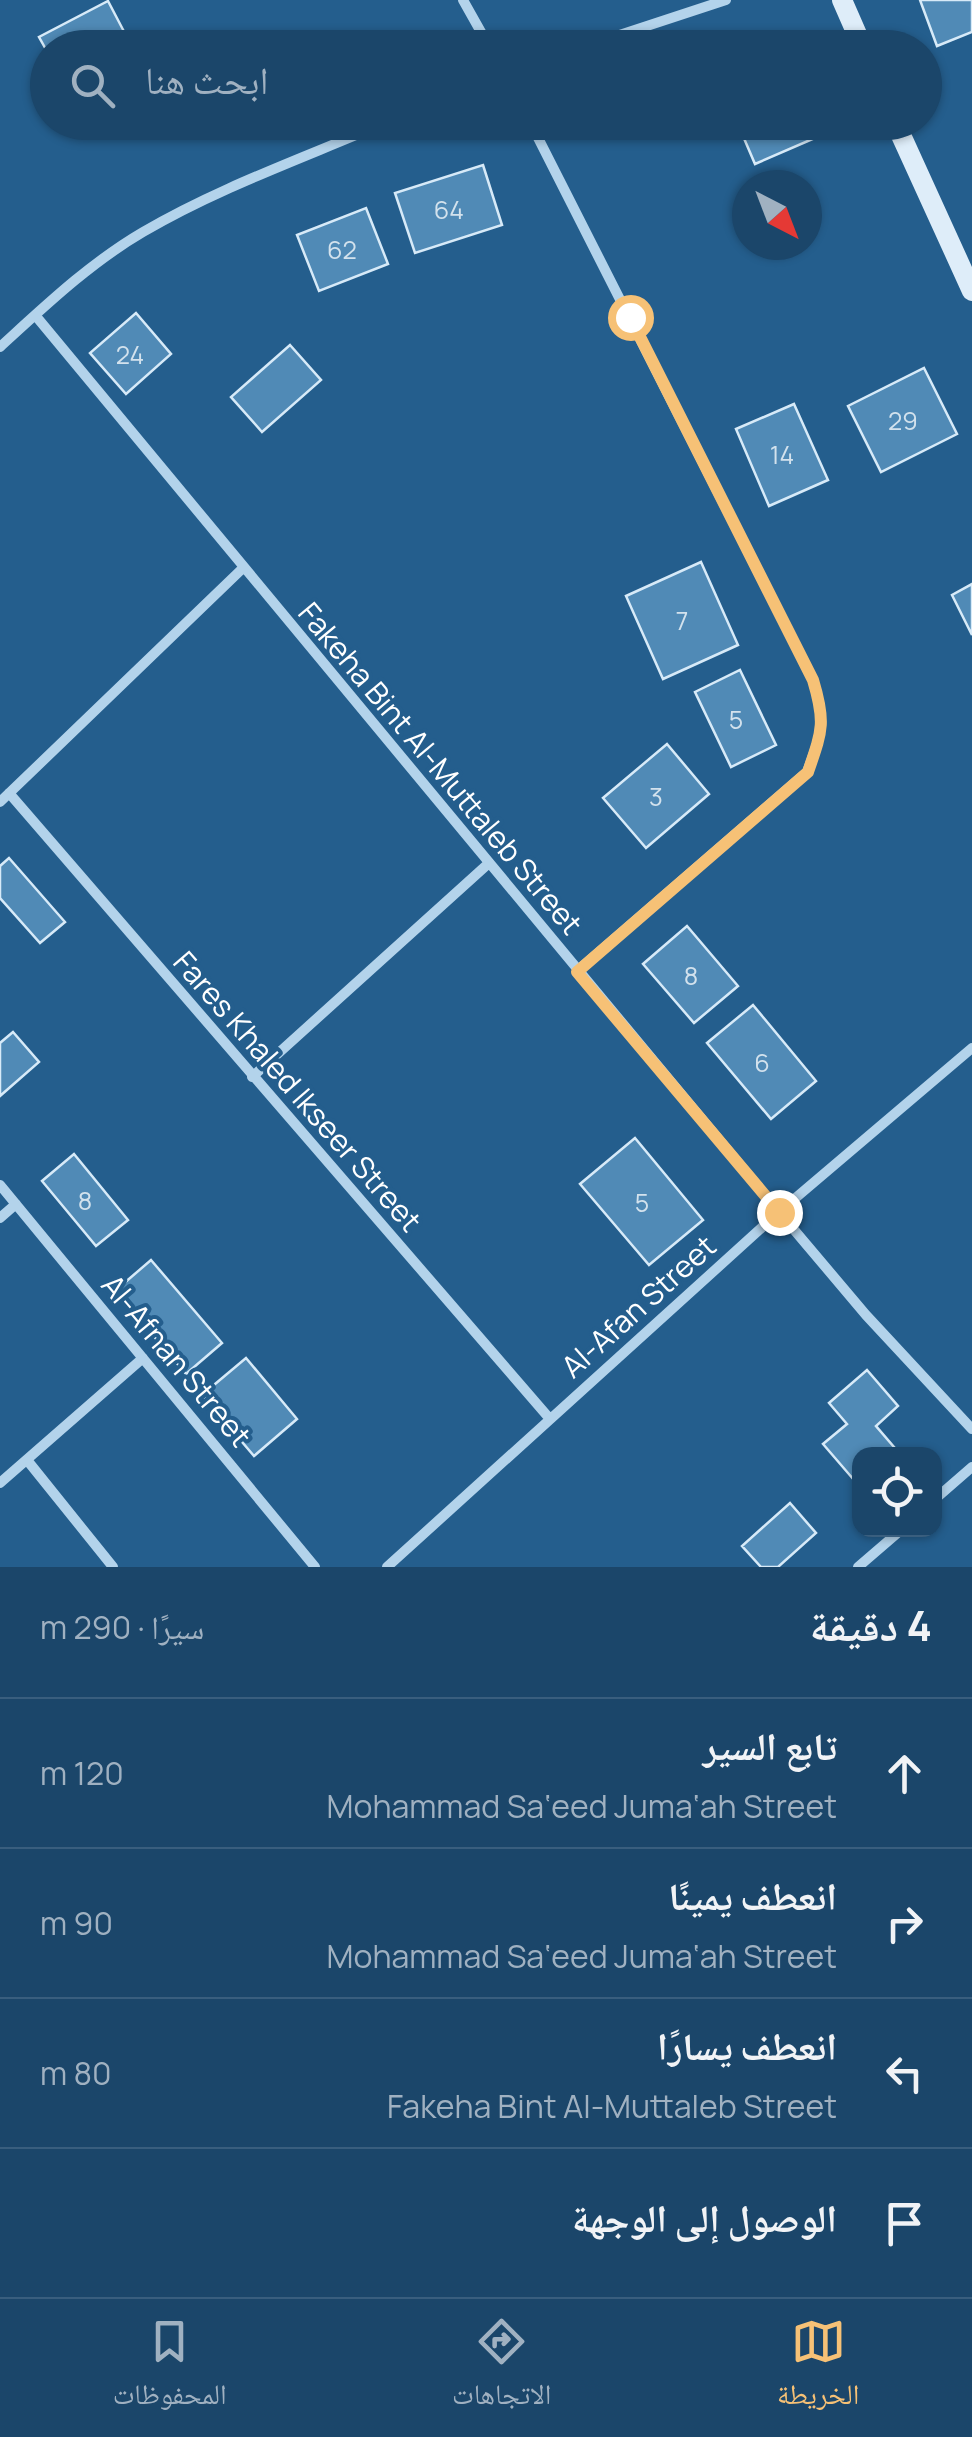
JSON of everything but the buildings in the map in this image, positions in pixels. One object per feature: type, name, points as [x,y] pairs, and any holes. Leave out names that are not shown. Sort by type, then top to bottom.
[{"type":"street","points":[[462,0],[480,30]]},
{"type":"street","points":[[635,30],[726,0]]},
{"type":"street","points":[[842,0],[855,30]]},
{"type":"street","points":[[0,347],[93,266],[141,233],[206,198],[345,140]]},
{"type":"street","points":[[539,140],[813,680],[823,730],[808,772],[577,972]]},
{"type":"street","points":[[903,140],[972,290]]},
{"type":"street","name":"Fakeha Bint Al-Muttaleb Street","points":[[34,315],[779,1212],[866,1315],[972,1428]]},
{"type":"street","points":[[5,798],[243,568]]},
{"type":"street","name":"Fares Khaled Ikseer Street","points":[[5,798],[550,1419]]},
{"type":"street","points":[[252,1077],[489,863]]},
{"type":"street","name":"Al-Afan Street","points":[[387,1567],[779,1212],[972,1048]]},
{"type":"street","name":"Al-Afnan Street","points":[[0,1185],[315,1567]]},
{"type":"street","points":[[0,1218],[16,1204]]},
{"type":"street","points":[[0,1483],[143,1358]]},
{"type":"street","points":[[27,1460],[113,1567]]},
{"type":"street","points":[[942,1493],[972,1467]]},
{"type":"street","points":[[858,1567],[893,1537]]},
{"type":"route","points":[[630,317],[813,680],[823,730],[808,772],[577,972],[779,1212]]}]
